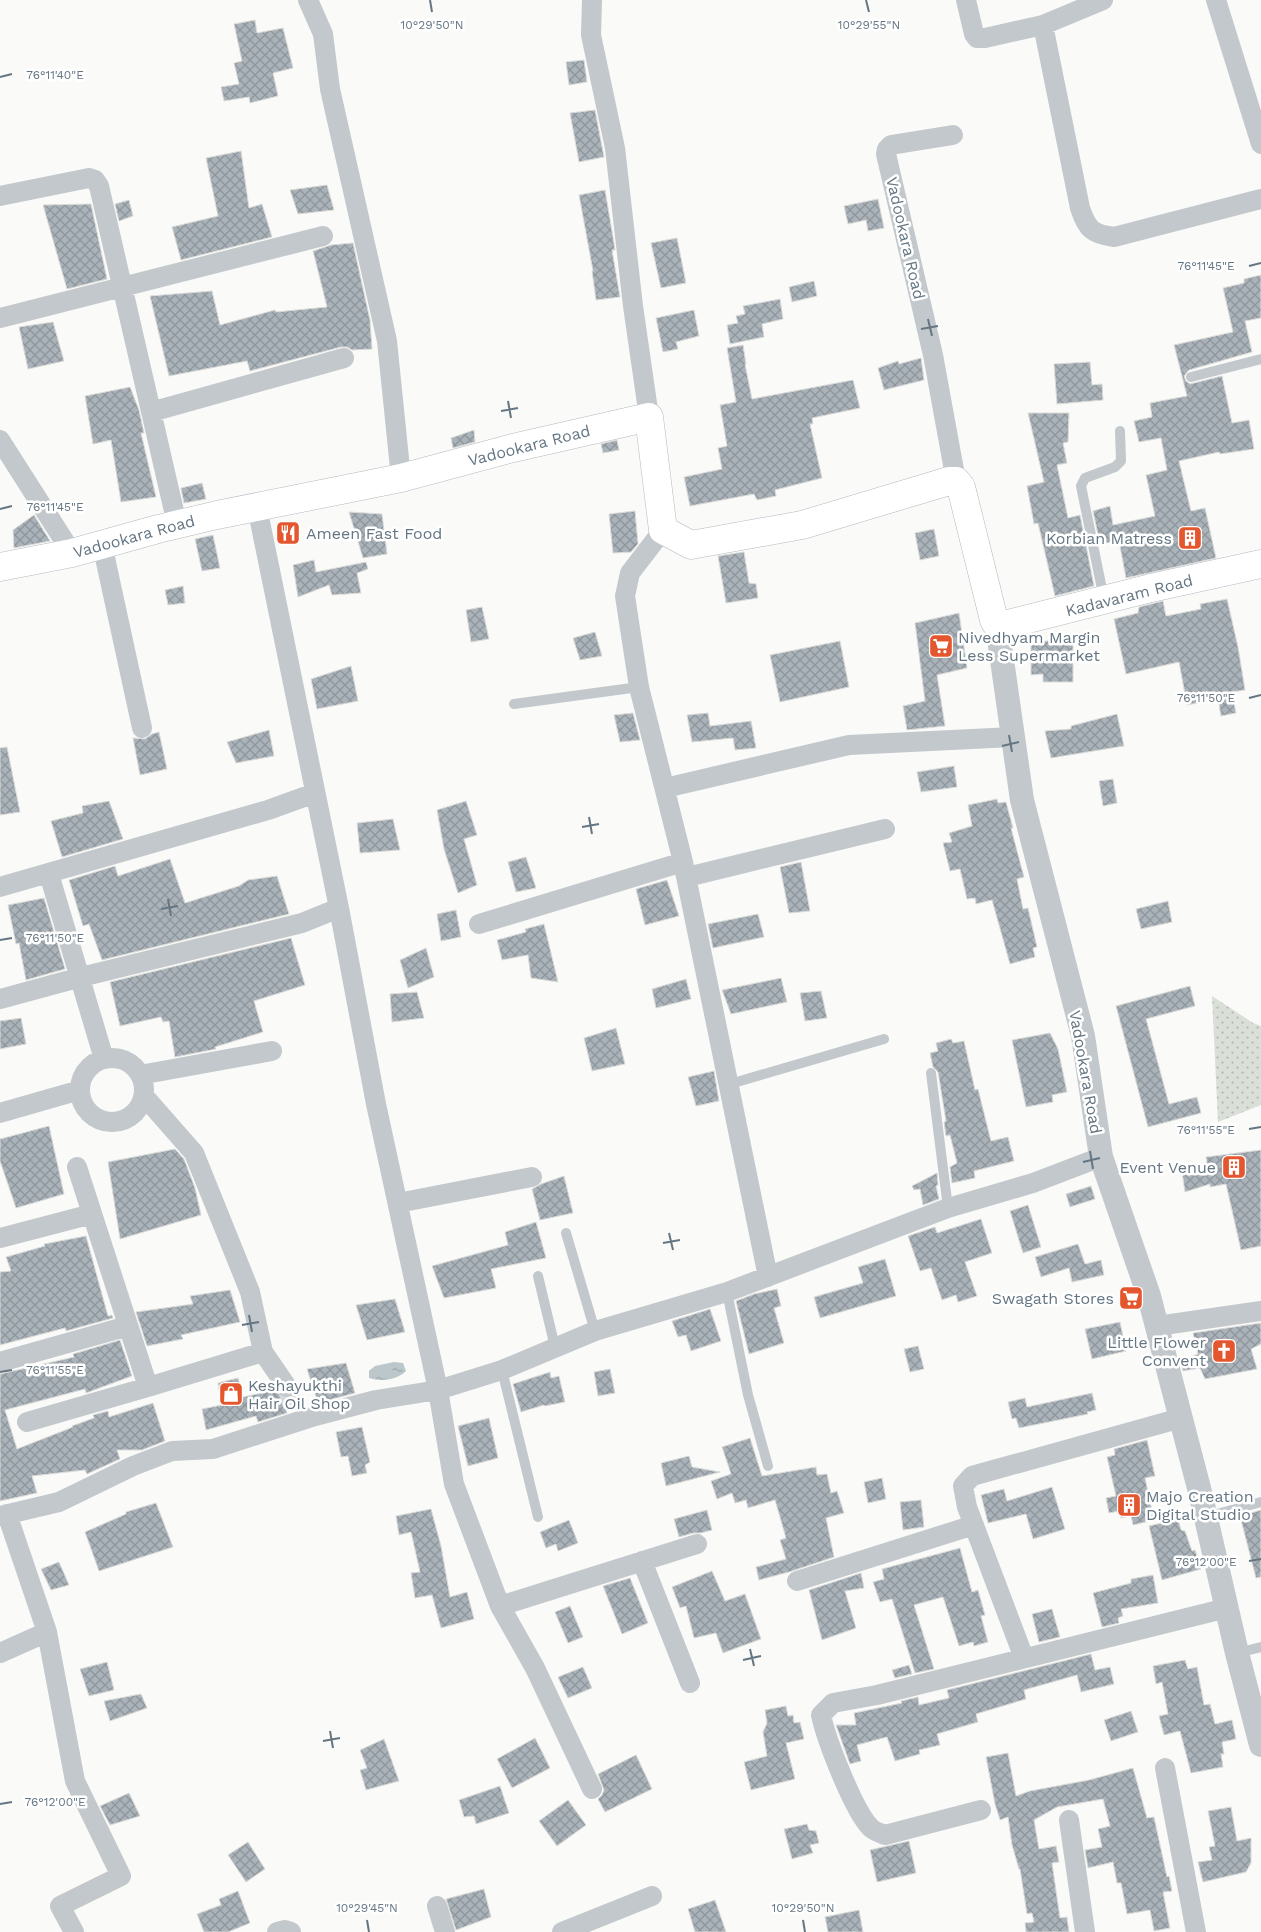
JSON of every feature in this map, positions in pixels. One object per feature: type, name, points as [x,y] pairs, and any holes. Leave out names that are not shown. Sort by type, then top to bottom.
[{"type":"main road","name":"Vadookara Road","points":[[0,566],[72,553],[177,524],[401,478],[513,448],[649,417]]},
{"type":"main road","points":[[649,417],[662,530],[691,545],[802,524],[948,481],[956,481]]},
{"type":"main road","name":"Vadookara Road","points":[[956,481],[961,487],[994,620],[997,625]]},
{"type":"main road","name":"Kadavaram Road","points":[[997,625],[1004,625],[1261,564]]},
{"type":"street","points":[[308,0],[323,34],[330,89],[387,341],[401,478]]},
{"type":"street","points":[[592,0],[591,35],[615,148],[633,306],[649,417]]},
{"type":"street","points":[[966,0],[971,25],[977,38],[985,38],[1043,25],[1103,0]]},
{"type":"street","points":[[1216,0],[1261,144]]},
{"type":"street","points":[[1043,25],[1080,208],[1086,224],[1098,235],[1114,237],[1261,199]]},
{"type":"street","name":"Vadookara Road","points":[[953,135],[891,145],[887,149],[886,154],[933,355],[956,481]]},
{"type":"street","points":[[0,196],[89,178],[95,180],[98,186],[177,524]]},
{"type":"street","points":[[0,318],[324,236]]},
{"type":"street","points":[[151,412],[344,358]]},
{"type":"street","points":[[0,440],[72,553]]},
{"type":"street","points":[[257,507],[339,908],[376,1104],[438,1390],[454,1484],[500,1606],[535,1668],[592,1790]]},
{"type":"street","points":[[662,530],[630,573],[625,596],[639,687],[685,869],[768,1277]]},
{"type":"street","points":[[102,544],[142,728]]},
{"type":"street","name":"Vadookara Road","points":[[997,625],[1022,800],[1082,1036],[1101,1157],[1150,1296],[1206,1517],[1237,1653],[1260,1735]]},
{"type":"street","points":[[665,788],[849,745],[1013,737]]},
{"type":"street","points":[[0,888],[237,817],[268,810],[315,793]]},
{"type":"street","points":[[479,924],[685,869],[885,829]]},
{"type":"street","points":[[49,874],[104,1059]]},
{"type":"street","points":[[0,999],[81,977],[302,923],[339,908]]},
{"type":"street","points":[[140,1075],[272,1051]]},
{"type":"street","points":[[115,1058],[125,1061],[134,1067],[140,1075],[144,1086],[144,1096],[134,1114],[125,1120],[115,1123],[104,1122],[94,1117],[82,1101],[80,1090],[82,1080],[87,1071],[94,1063],[104,1059],[115,1058]]},
{"type":"street","points":[[0,1114],[80,1090]]},
{"type":"street","points":[[144,1096],[194,1153],[250,1292],[263,1352],[287,1387]]},
{"type":"street","points":[[74,1932],[60,1906],[121,1876],[75,1782],[47,1632],[3,1515],[59,1502],[134,1466],[172,1451],[213,1449],[293,1414],[438,1390],[502,1370],[595,1331],[727,1292],[948,1208],[1033,1183],[1101,1157]]},
{"type":"street","points":[[77,1167],[148,1387]]},
{"type":"street","points":[[398,1203],[532,1177]]},
{"type":"street","points":[[0,1238],[92,1214]]},
{"type":"street","points":[[1157,1326],[1261,1311]]},
{"type":"street","points":[[0,1362],[128,1326]]},
{"type":"street","points":[[28,1422],[263,1352]]},
{"type":"street","points":[[1024,1658],[967,1507],[963,1486],[972,1476],[1181,1418]]},
{"type":"street","points":[[797,1581],[974,1525]]},
{"type":"street","points":[[500,1606],[698,1544]]},
{"type":"street","points":[[642,1561],[690,1683]]},
{"type":"street","points":[[981,1810],[885,1835],[872,1830],[861,1816],[825,1733],[822,1715],[833,1703],[877,1695],[1227,1608]]},
{"type":"street","points":[[0,1653],[47,1632]]},
{"type":"street","points":[[1165,1768],[1196,1932]]},
{"type":"street","points":[[1069,1820],[1085,1932]]},
{"type":"street","points":[[562,1932],[652,1896]]},
{"type":"street","points":[[437,1906],[446,1932]]},
{"type":"street","points":[[277,1932],[284,1930],[291,1932]]},
{"type":"lane","points":[[1191,377],[1261,359]]},
{"type":"lane","points":[[1104,600],[1081,486],[1085,478],[1115,467],[1121,460],[1120,431]]},
{"type":"lane","points":[[514,704],[639,687]]},
{"type":"lane","points":[[730,1084],[884,1039]]},
{"type":"lane","points":[[930,1074],[948,1208]]},
{"type":"lane","points":[[566,1233],[595,1331]]},
{"type":"lane","points":[[538,1276],[555,1347]]},
{"type":"lane","points":[[727,1292],[748,1395],[768,1466]]},
{"type":"lane","points":[[502,1370],[538,1517]]},
{"type":"lane","points":[[1206,1517],[1261,1502]]},
{"type":"lane","points":[[1237,1653],[1261,1647]]},
{"type":"shaded area","points":[[1212,996],[1253,1023],[1261,1026],[1261,1105],[1218,1122]]},
{"type":"water","points":[[394,1362],[403,1363],[406,1371],[389,1379],[369,1378],[369,1371],[375,1366]]},
{"type":"building","points":[[255,20],[257,33],[283,28],[293,68],[273,73],[278,96],[250,103],[249,97],[224,101],[221,87],[239,84],[234,63],[242,61],[234,24]]},
{"type":"building","points":[[584,60],[587,82],[569,85],[566,62]]},
{"type":"building","points":[[595,110],[604,157],[579,162],[570,113]]},
{"type":"building","points":[[241,151],[249,208],[262,204],[272,237],[181,260],[172,227],[218,216],[206,158]]},
{"type":"building","points":[[327,185],[334,210],[298,214],[290,190]]},
{"type":"building","points":[[605,190],[615,250],[612,250],[620,297],[596,300],[593,271],[579,195]]},
{"type":"building","points":[[878,199],[884,228],[868,231],[866,220],[848,224],[844,206]]},
{"type":"building","points":[[129,200],[133,216],[119,221],[115,204]]},
{"type":"building","points":[[91,204],[107,279],[67,289],[43,205]]},
{"type":"building","points":[[677,238],[686,283],[661,288],[651,243]]},
{"type":"building","points":[[353,243],[370,320],[372,349],[352,350],[347,347],[341,347],[250,371],[247,361],[169,376],[150,296],[212,291],[220,325],[275,310],[276,312],[327,307],[313,251],[331,245]]},
{"type":"building","points":[[1261,275],[1261,318],[1245,321],[1252,352],[1189,370],[1184,376],[1190,384],[1222,376],[1232,423],[1249,420],[1254,449],[1220,454],[1219,452],[1179,461],[1191,511],[1205,508],[1216,558],[1126,578],[1119,541],[1100,544],[1093,511],[1110,506],[1113,525],[1155,516],[1146,475],[1167,470],[1161,438],[1139,442],[1134,421],[1152,417],[1150,403],[1187,396],[1174,345],[1233,332],[1223,288],[1244,283],[1244,279]]},
{"type":"building","points":[[814,281],[817,296],[792,302],[789,287]]},
{"type":"building","points":[[780,299],[783,319],[762,324],[764,337],[730,344],[727,325],[738,323],[736,316],[745,314],[743,306]]},
{"type":"building","points":[[694,310],[699,336],[676,342],[678,349],[663,352],[656,318]]},
{"type":"building","points":[[53,322],[64,361],[28,369],[19,327]]},
{"type":"building","points":[[743,345],[752,399],[853,380],[860,408],[812,418],[813,424],[810,424],[822,478],[775,490],[776,496],[757,500],[754,494],[690,506],[684,477],[722,469],[718,448],[727,446],[720,405],[736,402],[727,348]]},
{"type":"building","points":[[921,358],[924,380],[884,390],[878,368],[898,361],[899,364]]},
{"type":"building","points":[[1090,362],[1092,385],[1102,384],[1103,400],[1057,404],[1054,364]]},
{"type":"building","points":[[130,387],[139,410],[144,433],[141,433],[156,497],[121,502],[111,440],[93,444],[85,396]]},
{"type":"building","points":[[1028,413],[1069,413],[1068,442],[1063,443],[1067,463],[1057,465],[1068,518],[1080,515],[1094,586],[1055,596],[1038,523],[1034,524],[1027,486],[1044,482]]},
{"type":"building","points":[[474,430],[475,442],[453,448],[451,438]]},
{"type":"building","points":[[617,440],[619,450],[603,453],[601,444]]},
{"type":"building","points":[[202,483],[206,499],[184,503],[181,488]]},
{"type":"building","points":[[635,511],[638,544],[631,552],[613,553],[609,514]]},
{"type":"building","points":[[349,512],[382,514],[387,554],[363,558]]},
{"type":"building","points":[[34,515],[50,541],[14,548],[13,530]]},
{"type":"building","points":[[934,529],[939,556],[920,560],[915,533]]},
{"type":"building","points":[[213,535],[220,568],[202,571],[195,539]]},
{"type":"building","points":[[744,552],[749,583],[756,584],[758,598],[726,603],[718,556]]},
{"type":"building","points":[[314,560],[316,572],[366,562],[368,569],[357,573],[361,593],[332,595],[329,585],[298,597],[293,565]]},
{"type":"building","points":[[183,586],[185,603],[168,605],[165,590]]},
{"type":"building","points":[[1227,599],[1245,690],[1232,692],[1236,713],[1221,716],[1218,699],[1187,705],[1179,662],[1126,674],[1114,619],[1138,613],[1139,607],[1163,601],[1166,616],[1201,609],[1200,604]]},
{"type":"building","points":[[482,607],[489,639],[471,642],[466,610]]},
{"type":"building","name":"Nivedhyam Margin Less Supermarket","points":[[959,613],[967,668],[937,675],[945,726],[907,730],[903,706],[925,701],[915,623]]},
{"type":"building","points":[[595,632],[602,656],[580,660],[573,638]]},
{"type":"building","points":[[840,641],[849,687],[780,702],[770,655]]},
{"type":"building","points":[[1031,641],[1073,641],[1073,682],[1043,682],[1043,674],[1031,675]]},
{"type":"building","points":[[351,666],[358,701],[317,709],[311,679]]},
{"type":"building","points":[[633,713],[640,740],[620,742],[614,715]]},
{"type":"building","points":[[708,713],[710,726],[751,721],[756,748],[735,750],[733,738],[692,742],[687,715]]},
{"type":"building","points":[[1117,714],[1124,746],[1051,758],[1045,731],[1071,729],[1071,726]]},
{"type":"building","points":[[269,730],[274,756],[236,763],[227,742]]},
{"type":"building","points":[[159,732],[167,769],[140,775],[133,738],[145,739]]},
{"type":"building","points":[[7,747],[20,812],[0,815],[0,748]]},
{"type":"building","points":[[954,766],[957,787],[921,792],[917,772]]},
{"type":"building","points":[[1113,779],[1117,803],[1103,806],[1099,781]]},
{"type":"building","points":[[997,799],[998,803],[1006,802],[1024,877],[1017,879],[1023,909],[1028,908],[1037,947],[1033,948],[1035,957],[1010,964],[992,900],[976,904],[975,898],[967,899],[960,869],[950,871],[943,843],[952,842],[949,833],[972,826],[968,805]]},
{"type":"building","points":[[109,801],[123,839],[62,857],[51,821],[83,813],[82,806]]},
{"type":"building","points":[[466,801],[477,835],[464,839],[477,885],[458,893],[444,849],[437,810]]},
{"type":"building","points":[[393,819],[400,850],[360,853],[357,823]]},
{"type":"building","points":[[526,857],[536,888],[516,892],[508,862]]},
{"type":"building","points":[[170,859],[185,903],[239,886],[248,880],[277,876],[289,914],[102,960],[89,924],[83,926],[69,880],[115,866],[118,876]]},
{"type":"building","points":[[801,862],[810,911],[789,913],[780,867]]},
{"type":"building","points":[[667,880],[679,916],[645,925],[636,889]]},
{"type":"building","points":[[44,898],[65,969],[26,980],[19,943],[16,944],[8,905]]},
{"type":"building","points":[[1168,901],[1172,922],[1141,929],[1136,909]]},
{"type":"building","points":[[456,910],[461,937],[441,941],[437,914]]},
{"type":"building","points":[[758,914],[764,937],[713,948],[708,924]]},
{"type":"building","points":[[544,924],[558,982],[531,978],[528,955],[502,960],[497,940],[526,932],[525,929]]},
{"type":"building","points":[[291,938],[305,985],[254,1001],[263,1032],[215,1047],[216,1049],[175,1057],[169,1021],[163,1022],[161,1017],[120,1026],[110,982]]},
{"type":"building","points":[[426,948],[434,977],[408,988],[400,960]]},
{"type":"building","points":[[781,978],[787,1002],[731,1014],[722,990]]},
{"type":"building","points":[[686,979],[691,999],[656,1008],[652,989]]},
{"type":"building","points":[[1190,986],[1195,1006],[1146,1019],[1169,1104],[1197,1097],[1201,1113],[1148,1127],[1116,1006]]},
{"type":"building","points":[[821,991],[827,1018],[805,1021],[800,993]]},
{"type":"building","points":[[417,992],[424,1018],[392,1022],[390,994]]},
{"type":"building","points":[[21,1018],[26,1044],[0,1049],[0,1021]]},
{"type":"building","points":[[616,1028],[625,1064],[592,1071],[584,1038]]},
{"type":"building","points":[[1050,1033],[1058,1049],[1067,1092],[1052,1095],[1053,1102],[1026,1107],[1012,1040]]},
{"type":"building","points":[[951,1039],[953,1043],[964,1041],[975,1090],[978,1089],[991,1141],[1008,1137],[1014,1161],[974,1171],[975,1178],[952,1183],[950,1167],[957,1163],[950,1135],[946,1136],[944,1122],[946,1121],[938,1072],[933,1067],[930,1053],[938,1051],[936,1043]]},
{"type":"building","points":[[714,1071],[719,1101],[696,1106],[688,1077]]},
{"type":"building","points":[[49,1126],[64,1194],[16,1208],[0,1161],[0,1139]]},
{"type":"building","points":[[175,1149],[184,1159],[195,1188],[201,1215],[120,1239],[108,1162]]},
{"type":"building","points":[[1261,1150],[1261,1246],[1241,1250],[1226,1184],[1210,1187],[1210,1184],[1185,1192],[1181,1165],[1207,1163],[1206,1157]]},
{"type":"building","points":[[937,1173],[938,1185],[936,1186],[939,1199],[923,1205],[920,1189],[914,1190],[912,1186]]},
{"type":"building","points":[[564,1176],[573,1213],[540,1220],[532,1189]]},
{"type":"building","points":[[1091,1186],[1095,1199],[1070,1207],[1066,1194]]},
{"type":"building","points":[[1028,1205],[1041,1247],[1023,1253],[1010,1211]]},
{"type":"building","points":[[981,1219],[992,1253],[965,1262],[977,1296],[958,1302],[956,1295],[942,1300],[931,1268],[920,1271],[908,1236],[935,1227],[937,1233]]},
{"type":"building","points":[[536,1222],[546,1258],[491,1269],[496,1288],[444,1298],[432,1266],[508,1245],[505,1232]]},
{"type":"building","points":[[86,1236],[108,1316],[112,1315],[113,1318],[66,1331],[65,1328],[0,1345],[0,1272],[11,1271],[6,1257],[45,1246],[44,1244]]},
{"type":"building","points":[[1078,1244],[1085,1264],[1101,1260],[1104,1275],[1072,1282],[1069,1268],[1041,1277],[1035,1257]]},
{"type":"building","points":[[885,1259],[896,1296],[820,1318],[814,1297],[863,1283],[858,1267]]},
{"type":"building","points":[[777,1289],[781,1306],[774,1308],[784,1343],[749,1354],[736,1301],[754,1294]]},
{"type":"building","points":[[230,1290],[240,1322],[181,1335],[183,1339],[147,1346],[136,1312],[193,1304],[190,1296]]},
{"type":"building","points":[[395,1299],[405,1332],[367,1340],[356,1305]]},
{"type":"building","points":[[710,1309],[721,1341],[691,1351],[686,1335],[678,1337],[672,1321]]},
{"type":"building","points":[[1120,1322],[1126,1351],[1092,1359],[1085,1329]]},
{"type":"building","name":"Little Flower Convent","points":[[1261,1323],[1261,1344],[1251,1349],[1257,1369],[1205,1379],[1200,1368],[1183,1371],[1180,1360],[1198,1354],[1193,1333]]},
{"type":"building","points":[[120,1340],[132,1376],[86,1393],[85,1389],[5,1410],[17,1449],[94,1418],[93,1415],[108,1411],[109,1417],[153,1403],[165,1441],[142,1450],[117,1450],[120,1459],[87,1474],[85,1470],[32,1476],[37,1493],[0,1501],[0,1374],[74,1357],[73,1354]]},
{"type":"building","points":[[918,1346],[924,1369],[910,1372],[904,1349]]},
{"type":"building","points":[[346,1363],[355,1393],[318,1403],[307,1369]]},
{"type":"building","points":[[610,1369],[615,1393],[598,1396],[594,1372]]},
{"type":"building","points":[[550,1372],[551,1378],[559,1376],[565,1402],[544,1405],[521,1412],[513,1384]]},
{"type":"building","points":[[238,1378],[243,1397],[275,1390],[283,1398],[287,1413],[258,1422],[256,1416],[206,1430],[202,1409],[222,1405],[218,1383]]},
{"type":"building","points":[[1092,1393],[1096,1410],[1087,1412],[1088,1414],[1019,1428],[1016,1418],[1012,1419],[1008,1402],[1025,1398],[1027,1407]]},
{"type":"building","points":[[489,1418],[498,1458],[468,1466],[458,1426]]},
{"type":"building","points":[[362,1427],[370,1462],[365,1465],[367,1473],[352,1476],[348,1456],[341,1457],[336,1432]]},
{"type":"building","points":[[750,1438],[762,1476],[816,1467],[817,1475],[827,1474],[831,1493],[837,1491],[844,1513],[826,1518],[834,1557],[759,1580],[756,1567],[786,1559],[780,1540],[786,1538],[775,1500],[748,1508],[746,1500],[735,1503],[732,1493],[717,1499],[711,1481],[731,1474],[722,1447]]},
{"type":"building","points":[[1147,1440],[1155,1476],[1145,1478],[1154,1520],[1133,1525],[1131,1515],[1121,1518],[1119,1511],[1109,1513],[1106,1498],[1116,1496],[1107,1457],[1115,1455],[1114,1449]]},
{"type":"building","points":[[689,1456],[692,1467],[720,1472],[666,1486],[661,1463]]},
{"type":"building","points":[[882,1478],[886,1499],[868,1503],[864,1482]]},
{"type":"building","points":[[1052,1487],[1065,1529],[1033,1539],[1026,1514],[988,1523],[981,1495],[1004,1489],[1007,1501]]},
{"type":"building","points":[[921,1500],[924,1527],[903,1530],[900,1502]]},
{"type":"building","points":[[156,1503],[173,1547],[99,1571],[85,1532],[126,1514],[126,1512]]},
{"type":"building","points":[[431,1509],[441,1546],[450,1597],[467,1592],[474,1619],[441,1628],[432,1595],[415,1598],[411,1573],[420,1572],[411,1532],[399,1535],[396,1516]]},
{"type":"building","points":[[707,1510],[712,1530],[679,1537],[674,1519]]},
{"type":"building","points":[[1261,1510],[1261,1577],[1256,1578],[1240,1516]]},
{"type":"building","points":[[1178,1519],[1181,1530],[1185,1531],[1192,1551],[1195,1550],[1201,1569],[1162,1580],[1149,1526]]},
{"type":"building","points":[[569,1520],[578,1543],[558,1551],[556,1544],[546,1548],[540,1532]]},
{"type":"building","points":[[960,1548],[972,1592],[978,1590],[985,1615],[981,1616],[988,1642],[974,1646],[973,1642],[959,1646],[943,1597],[914,1605],[934,1669],[915,1673],[892,1599],[880,1602],[873,1582],[884,1579],[882,1569]]},
{"type":"building","points":[[59,1562],[69,1585],[51,1590],[41,1569]]},
{"type":"building","points":[[712,1571],[725,1601],[745,1594],[761,1639],[723,1653],[716,1633],[694,1638],[686,1606],[680,1608],[672,1587]]},
{"type":"building","points":[[861,1573],[864,1588],[845,1591],[856,1628],[822,1640],[809,1590]]},
{"type":"building","points":[[1153,1575],[1158,1603],[1121,1609],[1123,1616],[1118,1618],[1119,1623],[1102,1627],[1093,1593],[1131,1583],[1131,1579]]},
{"type":"building","points":[[630,1578],[648,1623],[622,1634],[603,1586]]},
{"type":"building","points":[[570,1606],[583,1637],[568,1643],[555,1612]]},
{"type":"building","points":[[1052,1609],[1060,1637],[1039,1642],[1032,1614]]},
{"type":"building","points":[[1091,1654],[1095,1670],[1110,1667],[1114,1684],[1081,1692],[1077,1675],[1024,1690],[1026,1699],[976,1714],[978,1722],[937,1734],[940,1745],[919,1750],[920,1754],[895,1761],[887,1737],[857,1745],[861,1761],[850,1764],[836,1725],[856,1725],[854,1713],[902,1703],[901,1701],[918,1697],[919,1705],[949,1698],[947,1690]]},
{"type":"building","points":[[1185,1660],[1188,1669],[1197,1667],[1204,1705],[1210,1704],[1215,1724],[1232,1720],[1236,1739],[1222,1742],[1224,1754],[1221,1754],[1223,1767],[1191,1773],[1180,1731],[1164,1735],[1159,1716],[1168,1714],[1162,1682],[1156,1684],[1153,1666]]},
{"type":"building","points":[[107,1662],[114,1690],[89,1696],[80,1669]]},
{"type":"building","points":[[909,1665],[912,1674],[895,1678],[892,1670]]},
{"type":"building","points":[[583,1667],[592,1688],[568,1698],[558,1677]]},
{"type":"building","points":[[141,1694],[147,1708],[110,1721],[104,1701]]},
{"type":"building","points":[[786,1706],[788,1716],[793,1715],[794,1723],[800,1722],[804,1739],[786,1743],[795,1779],[751,1790],[744,1762],[767,1756],[763,1732],[767,1723],[765,1710]]},
{"type":"building","points":[[1131,1711],[1138,1732],[1111,1741],[1104,1720]]},
{"type":"building","points":[[535,1738],[550,1768],[512,1788],[497,1759]]},
{"type":"building","points":[[384,1739],[399,1781],[366,1790],[360,1770],[367,1768],[360,1750]]},
{"type":"building","points":[[1008,1753],[1016,1796],[1030,1791],[1089,1780],[1133,1768],[1147,1818],[1154,1817],[1167,1877],[1169,1876],[1172,1891],[1163,1892],[1170,1928],[1154,1931],[1150,1910],[1127,1914],[1121,1883],[1117,1883],[1113,1862],[1088,1868],[1085,1850],[1102,1847],[1098,1829],[1110,1826],[1103,1799],[1057,1807],[1034,1820],[1039,1849],[1056,1846],[1059,1862],[1052,1863],[1060,1918],[1067,1917],[1069,1932],[1026,1932],[1025,1923],[1034,1922],[1032,1913],[1027,1914],[1020,1869],[1012,1845],[1008,1817],[1000,1820],[986,1757]]},
{"type":"building","points":[[636,1755],[652,1789],[605,1812],[598,1799],[604,1790],[598,1774]]},
{"type":"building","points":[[500,1786],[509,1813],[476,1824],[474,1816],[464,1817],[459,1800]]},
{"type":"building","points":[[129,1793],[140,1816],[110,1825],[100,1806]]},
{"type":"building","points":[[568,1800],[586,1825],[557,1846],[539,1821]]},
{"type":"building","points":[[1231,1807],[1237,1841],[1251,1838],[1251,1863],[1246,1872],[1203,1882],[1198,1862],[1212,1860],[1209,1847],[1215,1846],[1208,1811]]},
{"type":"building","points":[[807,1824],[809,1830],[816,1831],[819,1843],[810,1845],[813,1853],[792,1859],[784,1829]]},
{"type":"building","points":[[909,1841],[916,1873],[877,1882],[870,1850]]},
{"type":"building","points":[[248,1842],[265,1869],[246,1882],[228,1855]]},
{"type":"building","points":[[484,1889],[491,1917],[456,1930],[446,1899]]},
{"type":"building","points":[[238,1891],[250,1923],[228,1932],[204,1932],[197,1914],[221,1905],[219,1899]]},
{"type":"building","points":[[715,1900],[726,1932],[695,1932],[688,1909]]},
{"type":"building","points":[[859,1910],[863,1932],[828,1932],[825,1917]]},
{"type":"tunnel","points":[[287,1387],[293,1406]]},
{"type":"place","name":"Ameen Fast Food","points":[[288,533]]},
{"type":"place","name":"Korbian Matress","points":[[1190,538]]},
{"type":"place","name":"Nivedhyam Margin Less Supermarket","points":[[941,646]]},
{"type":"place","name":"Event Venue","points":[[1234,1167]]},
{"type":"place","name":"Swagath Stores","points":[[1131,1298]]},
{"type":"place","name":"Little Flower Convent","points":[[1224,1351]]},
{"type":"place","name":"Keshayukthi Hair Oil Shop","points":[[231,1394]]},
{"type":"place","name":"Majo Creation Digital Studio","points":[[1129,1505]]}]
